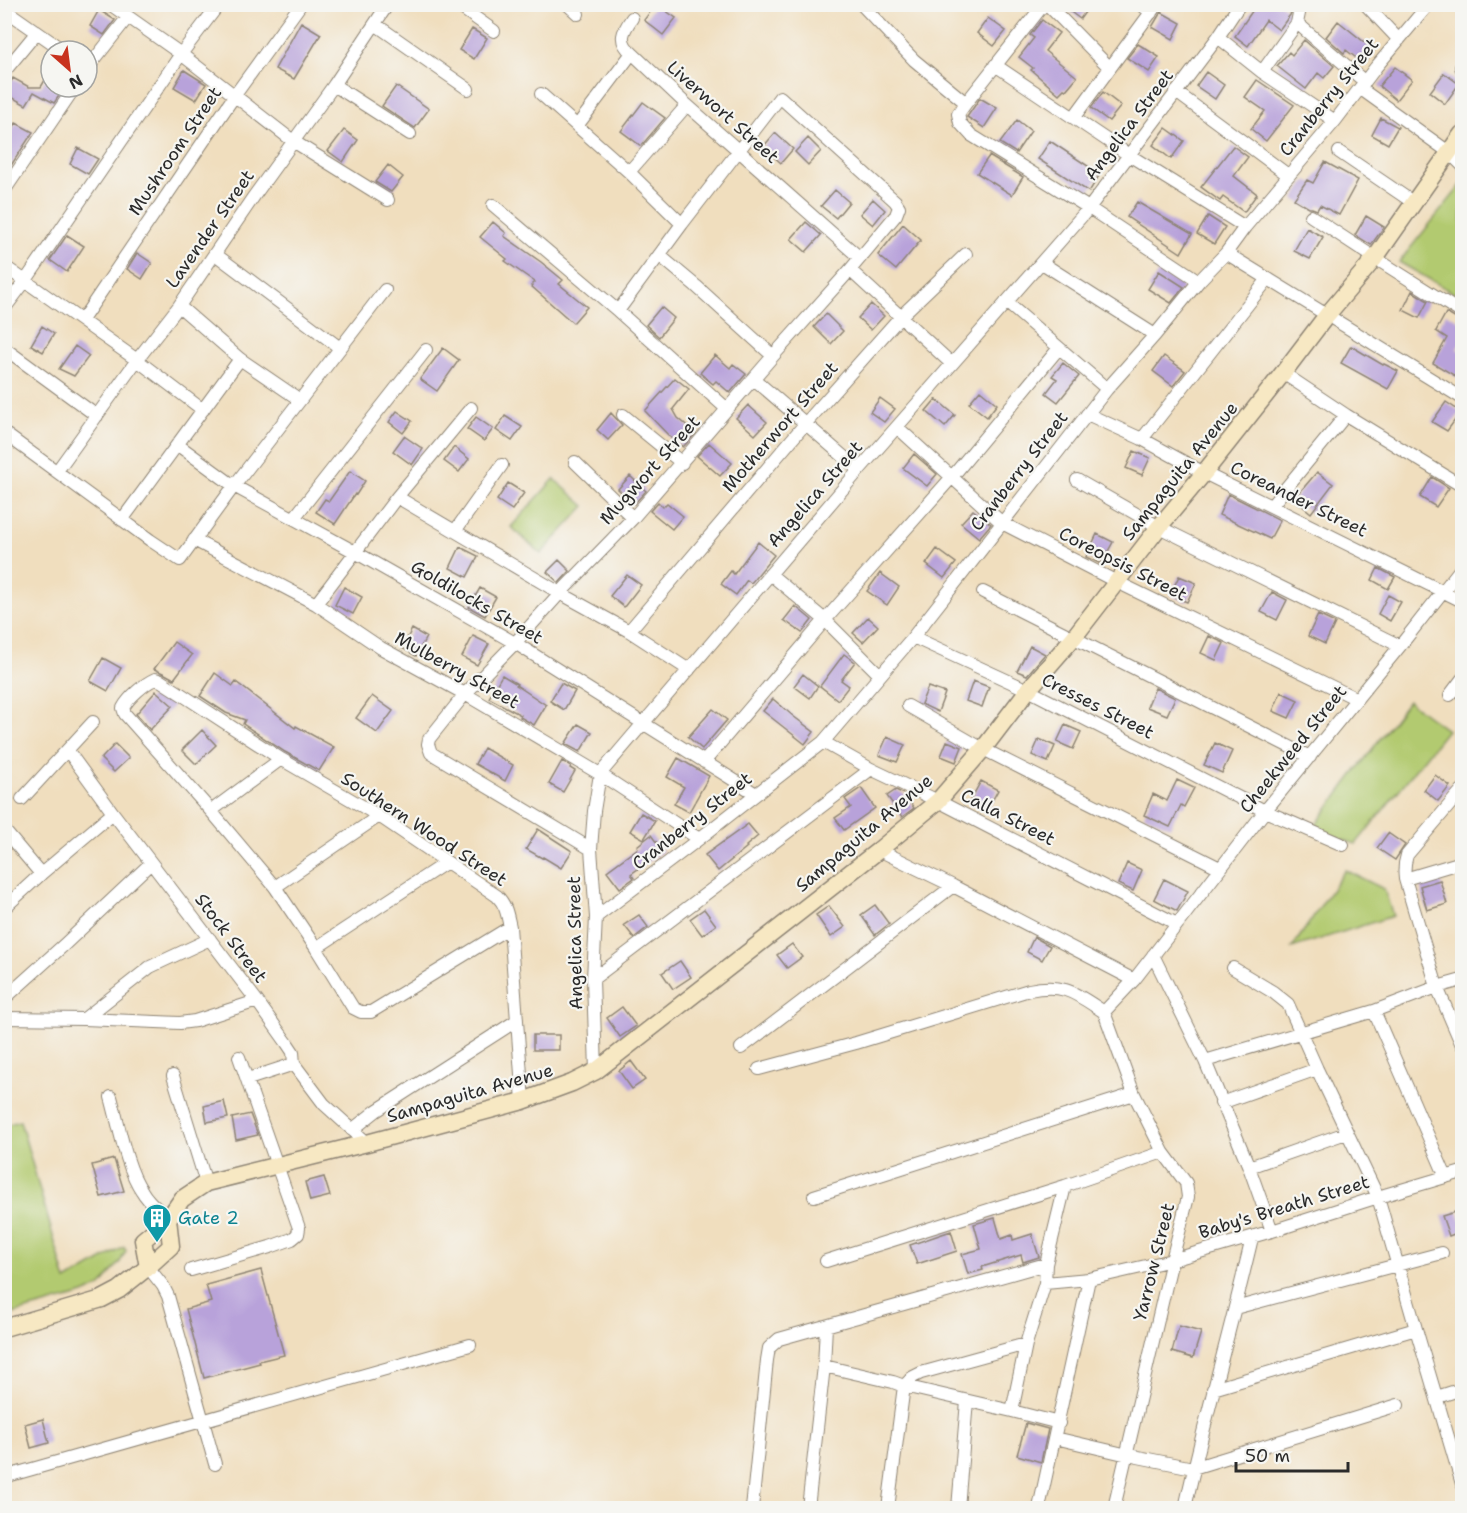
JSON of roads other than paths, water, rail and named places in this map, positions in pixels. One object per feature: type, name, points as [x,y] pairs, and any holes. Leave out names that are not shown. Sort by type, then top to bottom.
[{"type":"main road","name":"Sampaguita Avenue","points":[[148,1267],[143,1240],[168,1219],[182,1199],[207,1183],[523,1101],[572,1083],[596,1071],[879,850],[938,801],[1074,637],[1327,315],[1375,258],[1462,134]]},
{"type":"main road","points":[[4,1328],[102,1299],[119,1290],[171,1246],[168,1219]]},
{"type":"street","points":[[110,4],[181,54],[293,141],[388,200]]},
{"type":"street","points":[[4,309],[181,54],[219,4]]},
{"type":"street","name":"Mushroom Street","points":[[82,320],[235,95],[301,4]]},
{"type":"street","name":"Lavender Street","points":[[57,471],[215,254],[388,4]]},
{"type":"street","points":[[456,4],[494,31]]},
{"type":"street","points":[[567,4],[578,14]]},
{"type":"street","points":[[861,4],[914,60],[966,103]]},
{"type":"street","points":[[1110,68],[1045,4],[966,103],[958,114],[959,118],[964,129],[971,135],[1089,208],[1199,281]]},
{"type":"street","points":[[1074,117],[1154,9],[1141,4]]},
{"type":"street","name":"Angelica Street","points":[[596,1071],[593,979],[596,917],[591,849],[600,774],[859,470],[1089,208],[1218,37],[1240,4]]},
{"type":"street","points":[[1262,72],[1298,23],[1301,4]]},
{"type":"street","points":[[1365,4],[1399,40]]},
{"type":"street","name":"Cranberry Street","points":[[596,917],[823,742],[913,637],[1107,389],[1199,281],[1226,253],[1245,227],[1335,121],[1376,67],[1430,4]]},
{"type":"street","points":[[4,9],[47,39]]},
{"type":"street","points":[[99,53],[128,17]]},
{"type":"street","points":[[577,126],[632,53],[627,49],[622,35],[632,18]]},
{"type":"street","points":[[1298,23],[1363,85],[1462,165]]},
{"type":"street","points":[[375,24],[468,89]]},
{"type":"street","points":[[4,72],[37,32]]},
{"type":"street","points":[[1218,37],[1262,72],[1335,121]]},
{"type":"street","name":"Liverwort Street","points":[[632,53],[687,105],[860,258]]},
{"type":"street","points":[[995,65],[1129,155],[1245,227]]},
{"type":"street","points":[[334,85],[410,134]]},
{"type":"street","points":[[1176,92],[1288,175]]},
{"type":"street","points":[[541,94],[629,172],[682,224]]},
{"type":"street","name":"Mugwort Street","points":[[591,849],[431,753],[429,739],[465,694],[633,518],[896,215],[898,207],[895,201],[780,97],[738,150]]},
{"type":"street","points":[[4,191],[67,99]]},
{"type":"street","points":[[629,172],[687,105]]},
{"type":"street","points":[[618,311],[738,150]]},
{"type":"street","points":[[1339,152],[1414,203]]},
{"type":"street","points":[[493,205],[618,311],[727,409]]},
{"type":"street","points":[[1311,216],[1462,313]]},
{"type":"street","points":[[1226,253],[1462,398]]},
{"type":"street","points":[[215,254],[340,348]]},
{"type":"street","name":"Motherwort Street","points":[[629,631],[805,424],[901,316],[966,254]]},
{"type":"street","points":[[659,255],[773,356]]},
{"type":"street","points":[[1042,262],[1155,335]]},
{"type":"street","points":[[4,266],[82,320],[203,410]]},
{"type":"street","points":[[850,270],[952,364]]},
{"type":"street","points":[[1142,439],[1268,279]]},
{"type":"street","points":[[4,433],[180,560],[385,290]]},
{"type":"street","points":[[1006,302],[1107,389]]},
{"type":"street","points":[[178,306],[240,359],[300,400]]},
{"type":"street","points":[[4,348],[97,416]]},
{"type":"street","points":[[704,762],[825,620],[952,477],[1059,348]]},
{"type":"street","points":[[294,518],[426,350]]},
{"type":"street","points":[[122,519],[240,359]]},
{"type":"street","points":[[1283,373],[1346,415],[1462,486]]},
{"type":"street","points":[[754,379],[859,470]]},
{"type":"street","points":[[316,604],[397,497],[471,408]]},
{"type":"street","name":"Coreander Street","points":[[1087,414],[1142,439],[1204,473],[1462,601]]},
{"type":"street","points":[[623,415],[682,463]]},
{"type":"street","points":[[1272,505],[1346,415]]},
{"type":"street","name":"Coreopsis Street","points":[[897,427],[1002,523],[1357,699]]},
{"type":"street","name":"Goldilocks Street","points":[[178,445],[234,486],[515,643],[756,795]]},
{"type":"street","points":[[574,462],[633,518]]},
{"type":"street","points":[[455,531],[501,465]]},
{"type":"street","points":[[1077,480],[1159,527],[1400,646]]},
{"type":"street","points":[[397,497],[629,631],[689,670]]},
{"type":"street","name":"Mulberry Street","points":[[194,540],[316,604],[381,648],[465,694],[600,774],[699,839]]},
{"type":"street","name":"Cheekweed Street","points":[[1134,980],[1265,811],[1462,567]]},
{"type":"street","points":[[770,574],[825,620],[880,675]]},
{"type":"street","points":[[983,592],[1310,757]]},
{"type":"street","name":"Cresses Street","points":[[913,637],[1028,690],[1265,811],[1343,845]]},
{"type":"street","name":"Southern Wood Street","points":[[211,811],[125,714],[123,708],[126,702],[148,682],[155,679],[161,681],[281,759],[379,816],[503,902],[510,927],[523,1101]]},
{"type":"street","points":[[1450,694],[1462,679]]},
{"type":"street","points":[[908,706],[983,749],[1220,868]]},
{"type":"street","points":[[22,799],[93,722]]},
{"type":"street","name":"Calla Street","points":[[823,742],[871,769],[1177,924]]},
{"type":"street","name":"Stock Street","points":[[68,751],[293,1052],[294,1064],[324,1104],[366,1143]]},
{"type":"street","points":[[281,759],[211,811],[275,887],[353,1008],[361,1012],[371,1012],[510,927]]},
{"type":"street","points":[[593,979],[871,769]]},
{"type":"street","points":[[1462,790],[1407,855],[1404,864],[1405,879],[1437,987],[1462,1045]]},
{"type":"street","points":[[4,908],[113,813]]},
{"type":"street","points":[[275,887],[379,816]]},
{"type":"street","points":[[4,830],[41,874]]},
{"type":"street","points":[[759,1069],[856,1043],[1043,987],[1068,990],[1104,1012],[1134,980],[879,850]]},
{"type":"street","points":[[316,948],[447,862]]},
{"type":"street","points":[[1405,879],[1462,862]]},
{"type":"street","points":[[4,999],[151,863]]},
{"type":"street","points":[[741,1048],[953,886]]},
{"type":"street","points":[[84,1019],[150,967],[210,939]]},
{"type":"street","points":[[1153,955],[1205,1061],[1249,1167],[1272,1231]]},
{"type":"street","points":[[1233,968],[1273,992],[1288,1004],[1378,1197],[1416,1329],[1460,1467],[1462,1484]]},
{"type":"street","points":[[1205,1061],[1374,1011],[1462,980]]},
{"type":"street","points":[[4,1018],[180,1023],[256,1001]]},
{"type":"street","points":[[1374,1011],[1446,1177]]},
{"type":"street","name":"Yarrow Street","points":[[1104,1012],[1134,1094],[1163,1152],[1188,1190],[1114,1509]]},
{"type":"street","points":[[352,1130],[376,1111],[516,1021]]},
{"type":"street","points":[[191,1270],[270,1247],[292,1239],[298,1234],[299,1228],[239,1057]]},
{"type":"street","points":[[248,1079],[294,1064]]},
{"type":"street","points":[[1221,1103],[1317,1069]]},
{"type":"street","points":[[173,1076],[207,1183]]},
{"type":"street","points":[[814,1196],[1134,1094]]},
{"type":"street","points":[[111,1097],[133,1174],[148,1200],[168,1219]]},
{"type":"street","points":[[1249,1167],[1346,1132]]},
{"type":"street","points":[[826,1261],[1065,1186],[1163,1152]]},
{"type":"street","name":"Baby's Breath Street","points":[[1045,1283],[1089,1279],[1172,1260],[1251,1238],[1462,1172]]},
{"type":"street","points":[[1012,1410],[1026,1344],[1045,1283],[1046,1264],[1065,1186]]},
{"type":"street","points":[[1185,1509],[1213,1389],[1236,1308],[1251,1238]]},
{"type":"street","points":[[1236,1308],[1442,1253]]},
{"type":"street","points":[[752,1509],[769,1348],[779,1339],[1046,1264]]},
{"type":"street","points":[[148,1267],[168,1296],[215,1464]]},
{"type":"street","points":[[1039,1509],[1089,1279]]},
{"type":"street","points":[[808,1509],[824,1366],[826,1326]]},
{"type":"street","points":[[1213,1389],[1416,1329]]},
{"type":"street","points":[[888,1509],[904,1386],[921,1373],[1026,1344]]},
{"type":"street","points":[[4,1478],[470,1345]]},
{"type":"street","points":[[824,1366],[1059,1423]]},
{"type":"street","points":[[1437,1397],[1462,1389]]},
{"type":"street","points":[[958,1509],[967,1401]]},
{"type":"street","points":[[1055,1438],[1193,1468],[1398,1405]]},
{"type":"place","name":"Gate 2","points":[[157,1244]]}]
